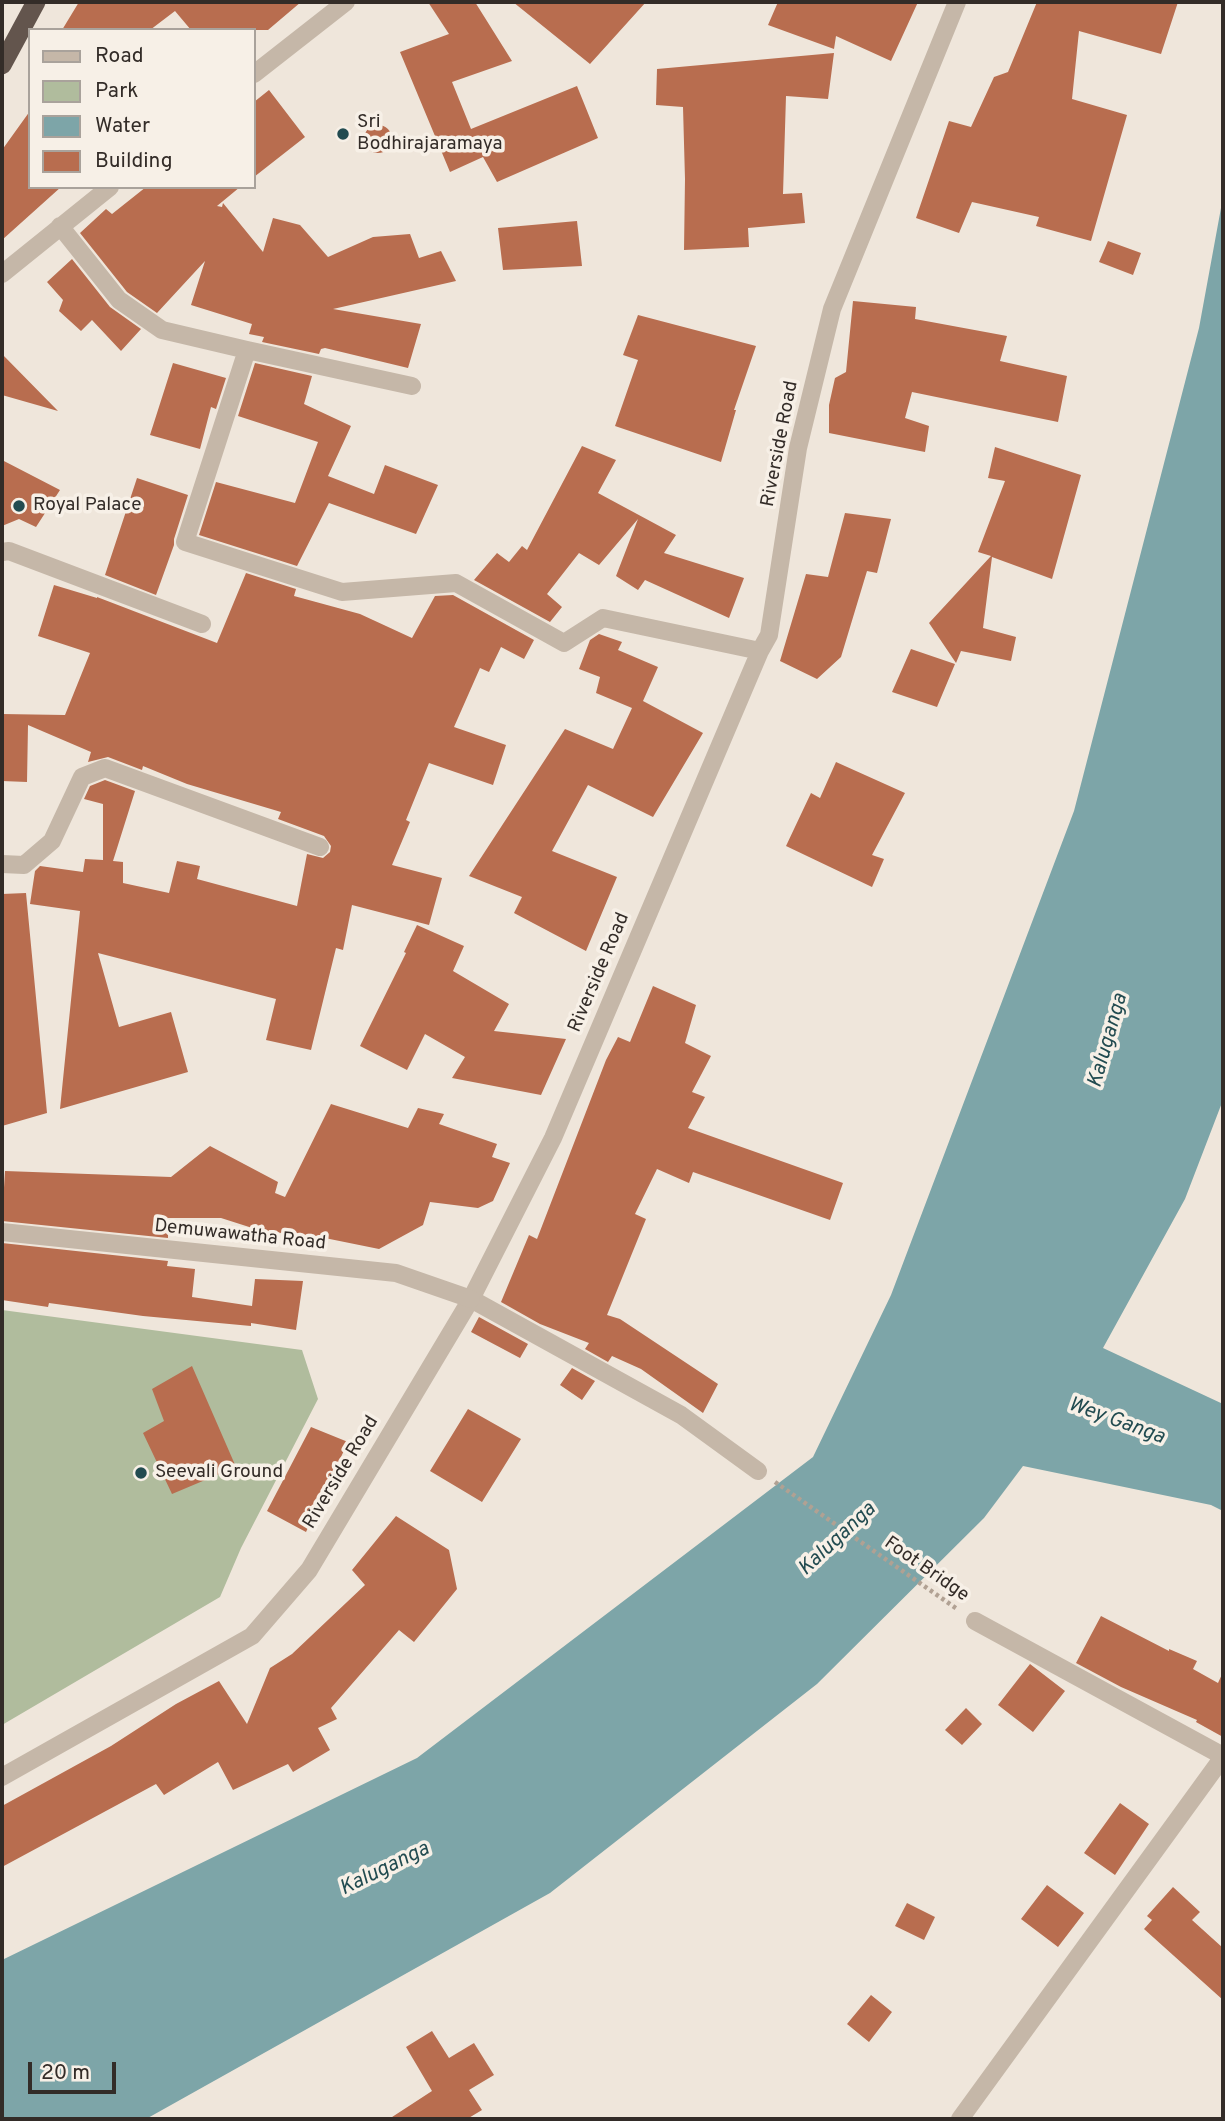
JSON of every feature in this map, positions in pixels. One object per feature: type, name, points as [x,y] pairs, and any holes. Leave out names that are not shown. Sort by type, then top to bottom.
[{"type":"highway","points":[[2,65],[36,2]]},
{"type":"street","points":[[256,72],[346,2]]},
{"type":"street","name":"Riverside Road","points":[[2,1777],[252,1636],[309,1570],[471,1298],[553,1138],[769,635],[798,448],[832,309],[957,2]]},
{"type":"street","points":[[2,274],[107,189]]},
{"type":"street","points":[[60,226],[119,300],[162,330],[412,386]]},
{"type":"street","points":[[247,351],[185,542],[342,592],[456,583],[564,643],[603,618],[760,651]]},
{"type":"street","points":[[2,552],[9,551],[202,624]]},
{"type":"street","points":[[2,864],[24,865],[52,841],[82,777],[105,768],[320,847]]},
{"type":"street","name":"Demuwawatha Road","points":[[2,1233],[396,1273],[471,1298],[681,1415],[758,1471]]},
{"type":"street","points":[[960,2119],[1223,1756],[975,1621]]},
{"type":"path","name":"Foot Bridge","points":[[758,1471],[975,1621]]},
{"type":"green space","name":"Seevali Ground","points":[[2,1310],[302,1350],[318,1399],[241,1548],[220,1597],[2,1725]]},
{"type":"water","points":[[1223,197],[1223,1100],[1185,1199],[1103,1348],[1223,1404],[1223,1511],[1211,1505],[1023,1466],[984,1518],[817,1684],[550,1893],[146,2119],[2,2119],[2,1960],[417,1758],[813,1457],[891,1295],[1074,811],[1199,328]]},
{"type":"building","points":[[79,2],[301,2],[268,30],[189,28],[175,11],[153,28],[63,28]]},
{"type":"building","points":[[428,2],[475,2],[512,61],[452,82],[471,129],[577,86],[598,138],[497,182],[483,157],[450,172],[400,52],[449,34]]},
{"type":"building","points":[[513,2],[646,2],[590,64]]},
{"type":"building","points":[[778,2],[918,2],[891,61],[836,36],[834,49],[768,25]]},
{"type":"building","points":[[1037,2],[1178,2],[1161,54],[1079,31],[1072,99],[1127,115],[1091,241],[1036,226],[1039,217],[972,202],[959,233],[916,218],[949,121],[971,127],[994,77],[1008,72]]},
{"type":"building","points":[[834,53],[828,99],[786,96],[783,194],[802,193],[805,223],[748,228],[749,247],[684,250],[683,107],[656,105],[657,69]]},
{"type":"building","points":[[269,90],[305,137],[256,175],[256,100]]},
{"type":"building","points":[[28,114],[28,189],[59,189],[2,240],[2,150]]},
{"type":"building","points":[[378,125],[388,129],[392,139],[388,149],[378,153],[368,149],[364,139],[368,129]]},
{"type":"building","points":[[143,189],[238,189],[217,206],[222,207],[223,203],[263,252],[273,218],[300,225],[328,257],[373,237],[410,234],[419,258],[441,251],[456,281],[333,309],[421,324],[408,368],[325,348],[321,349],[319,354],[262,342],[264,337],[249,334],[252,324],[191,305],[205,261],[157,313],[127,292],[80,233],[106,209],[112,214]]},
{"type":"building","points":[[577,221],[582,266],[503,270],[498,228]]},
{"type":"building","points":[[1108,241],[1141,253],[1133,275],[1099,262]]},
{"type":"building","points":[[72,259],[110,307],[141,329],[121,351],[92,320],[81,331],[59,311],[63,300],[47,282]]},
{"type":"building","points":[[853,301],[916,307],[915,319],[1007,336],[1000,361],[1067,376],[1058,422],[912,392],[905,418],[929,426],[925,452],[829,433],[829,405],[835,378],[846,372]]},
{"type":"building","points":[[638,315],[756,346],[734,410],[721,462],[615,426],[638,360],[623,355]]},
{"type":"building","points":[[2,354],[58,411],[2,395]]},
{"type":"building","points":[[173,363],[226,378],[216,409],[211,407],[200,449],[150,435]]},
{"type":"building","points":[[255,363],[312,376],[304,404],[351,426],[328,476],[374,494],[385,465],[438,485],[416,534],[329,503],[297,566],[199,535],[216,482],[295,503],[318,442],[238,416]]},
{"type":"building","points":[[582,446],[616,460],[598,493],[676,535],[664,553],[744,578],[729,618],[645,580],[638,590],[616,576],[638,519],[599,565],[579,553],[547,594],[562,607],[550,622],[474,580],[497,553],[509,562],[522,546],[527,550]]},
{"type":"building","points":[[995,447],[1081,475],[1052,579],[992,557],[983,628],[1016,637],[1011,661],[961,651],[956,663],[929,623],[991,556],[978,552],[1005,481],[988,478]]},
{"type":"building","points":[[2,460],[60,490],[36,527],[19,519],[2,526]]},
{"type":"building","points":[[137,478],[188,495],[156,595],[105,575]]},
{"type":"building","points":[[845,513],[891,519],[877,573],[867,571],[841,657],[817,679],[780,661],[806,574],[828,577]]},
{"type":"building","points":[[246,573],[296,589],[294,596],[360,614],[412,638],[435,596],[453,595],[534,640],[524,659],[501,647],[489,672],[480,668],[454,727],[506,745],[493,785],[429,763],[406,820],[410,822],[392,865],[442,878],[429,925],[352,905],[343,950],[336,948],[311,1050],[266,1040],[276,999],[98,953],[119,1027],[171,1012],[188,1072],[60,1109],[80,911],[30,904],[35,871],[40,866],[83,872],[85,859],[103,860],[103,804],[84,799],[90,786],[105,780],[135,791],[113,861],[123,862],[123,883],[169,893],[177,861],[200,866],[197,879],[297,906],[307,854],[323,858],[330,852],[331,846],[324,836],[278,819],[281,812],[187,784],[143,766],[142,770],[108,757],[88,762],[91,752],[28,725],[27,782],[2,781],[2,714],[65,715],[90,653],[38,636],[54,585],[97,597],[217,643]]},
{"type":"building","points":[[599,634],[622,642],[618,650],[658,667],[643,701],[703,733],[653,817],[588,785],[552,851],[617,877],[586,951],[514,913],[522,897],[469,876],[565,729],[613,749],[632,708],[596,693],[600,677],[579,669],[590,640]]},
{"type":"building","points":[[911,649],[955,664],[937,707],[892,692]]},
{"type":"building","points":[[836,762],[905,793],[872,855],[884,859],[872,887],[786,846],[811,793],[820,798]]},
{"type":"building","points":[[26,893],[47,1113],[2,1126],[2,894]]},
{"type":"building","points":[[417,925],[464,946],[453,971],[509,1004],[494,1031],[566,1039],[541,1095],[452,1078],[465,1057],[425,1034],[407,1070],[360,1046]]},
{"type":"building","points":[[653,986],[696,1005],[685,1043],[711,1056],[692,1092],[705,1097],[688,1128],[843,1183],[830,1220],[693,1172],[689,1183],[657,1169],[635,1214],[646,1219],[607,1315],[620,1319],[718,1384],[703,1413],[641,1369],[612,1356],[608,1362],[585,1349],[589,1343],[540,1324],[501,1302],[529,1235],[537,1239],[606,1060],[618,1037],[630,1042]]},
{"type":"building","points":[[331,1104],[408,1128],[418,1108],[444,1114],[439,1124],[497,1144],[492,1157],[510,1163],[493,1201],[478,1208],[430,1202],[423,1225],[379,1249],[310,1235],[309,1240],[269,1230],[268,1233],[221,1218],[168,1218],[168,1238],[2,1221],[5,1171],[171,1177],[210,1146],[278,1182],[275,1193],[285,1197]]},
{"type":"building","points":[[2,1243],[168,1261],[167,1266],[195,1269],[192,1297],[252,1306],[255,1279],[303,1281],[296,1330],[251,1323],[251,1326],[143,1316],[49,1303],[48,1307],[2,1300]]},
{"type":"building","points":[[479,1317],[528,1344],[520,1358],[471,1332]]},
{"type":"building","points":[[192,1366],[236,1467],[172,1494],[143,1433],[164,1421],[152,1389]]},
{"type":"building","points":[[572,1368],[595,1381],[582,1400],[560,1385]]},
{"type":"building","points":[[468,1409],[521,1439],[482,1502],[430,1471]]},
{"type":"building","points":[[311,1427],[348,1442],[306,1532],[267,1511]]},
{"type":"building","points":[[396,1516],[449,1550],[457,1589],[414,1642],[399,1630],[331,1708],[337,1719],[318,1728],[330,1750],[293,1772],[288,1764],[233,1790],[218,1762],[164,1795],[156,1784],[2,1867],[2,1806],[111,1746],[176,1704],[219,1681],[247,1724],[270,1668],[292,1654],[365,1585],[352,1570]]},
{"type":"building","points":[[1101,1616],[1169,1651],[1197,1661],[1193,1669],[1218,1683],[1223,1672],[1223,1737],[1196,1722],[1197,1720],[1121,1687],[1076,1663]]},
{"type":"building","points":[[1030,1664],[1065,1691],[1033,1732],[998,1705]]},
{"type":"building","points":[[966,1708],[982,1724],[962,1745],[945,1730]]},
{"type":"building","points":[[1120,1803],[1149,1824],[1115,1875],[1084,1853]]},
{"type":"building","points":[[1047,1885],[1084,1913],[1058,1947],[1021,1919]]},
{"type":"building","points":[[1173,1887],[1200,1912],[1192,1920],[1223,1948],[1223,2000],[1144,1929],[1152,1920],[1147,1916]]},
{"type":"building","points":[[907,1903],[935,1917],[924,1940],[895,1926]]},
{"type":"building","points":[[871,1995],[892,2012],[869,2042],[847,2024]]},
{"type":"building","points":[[432,2031],[449,2058],[474,2043],[494,2075],[469,2090],[482,2110],[467,2119],[389,2119],[432,2091],[406,2047]]},
{"type":"place","name":"Sri Bodhirajaramaya","points":[[343,134]]},
{"type":"place","name":"Royal Palace","points":[[19,506]]},
{"type":"place","name":"Seevali Ground","points":[[141,1473]]},
{"type":"water label","name":"Kaluganga","points":[[1109,1041]]},
{"type":"water label","name":"Wey Ganga","points":[[1116,1422]]},
{"type":"water label","name":"Kaluganga","points":[[838,1540]]},
{"type":"water label","name":"Kaluganga","points":[[385,1870]]}]
